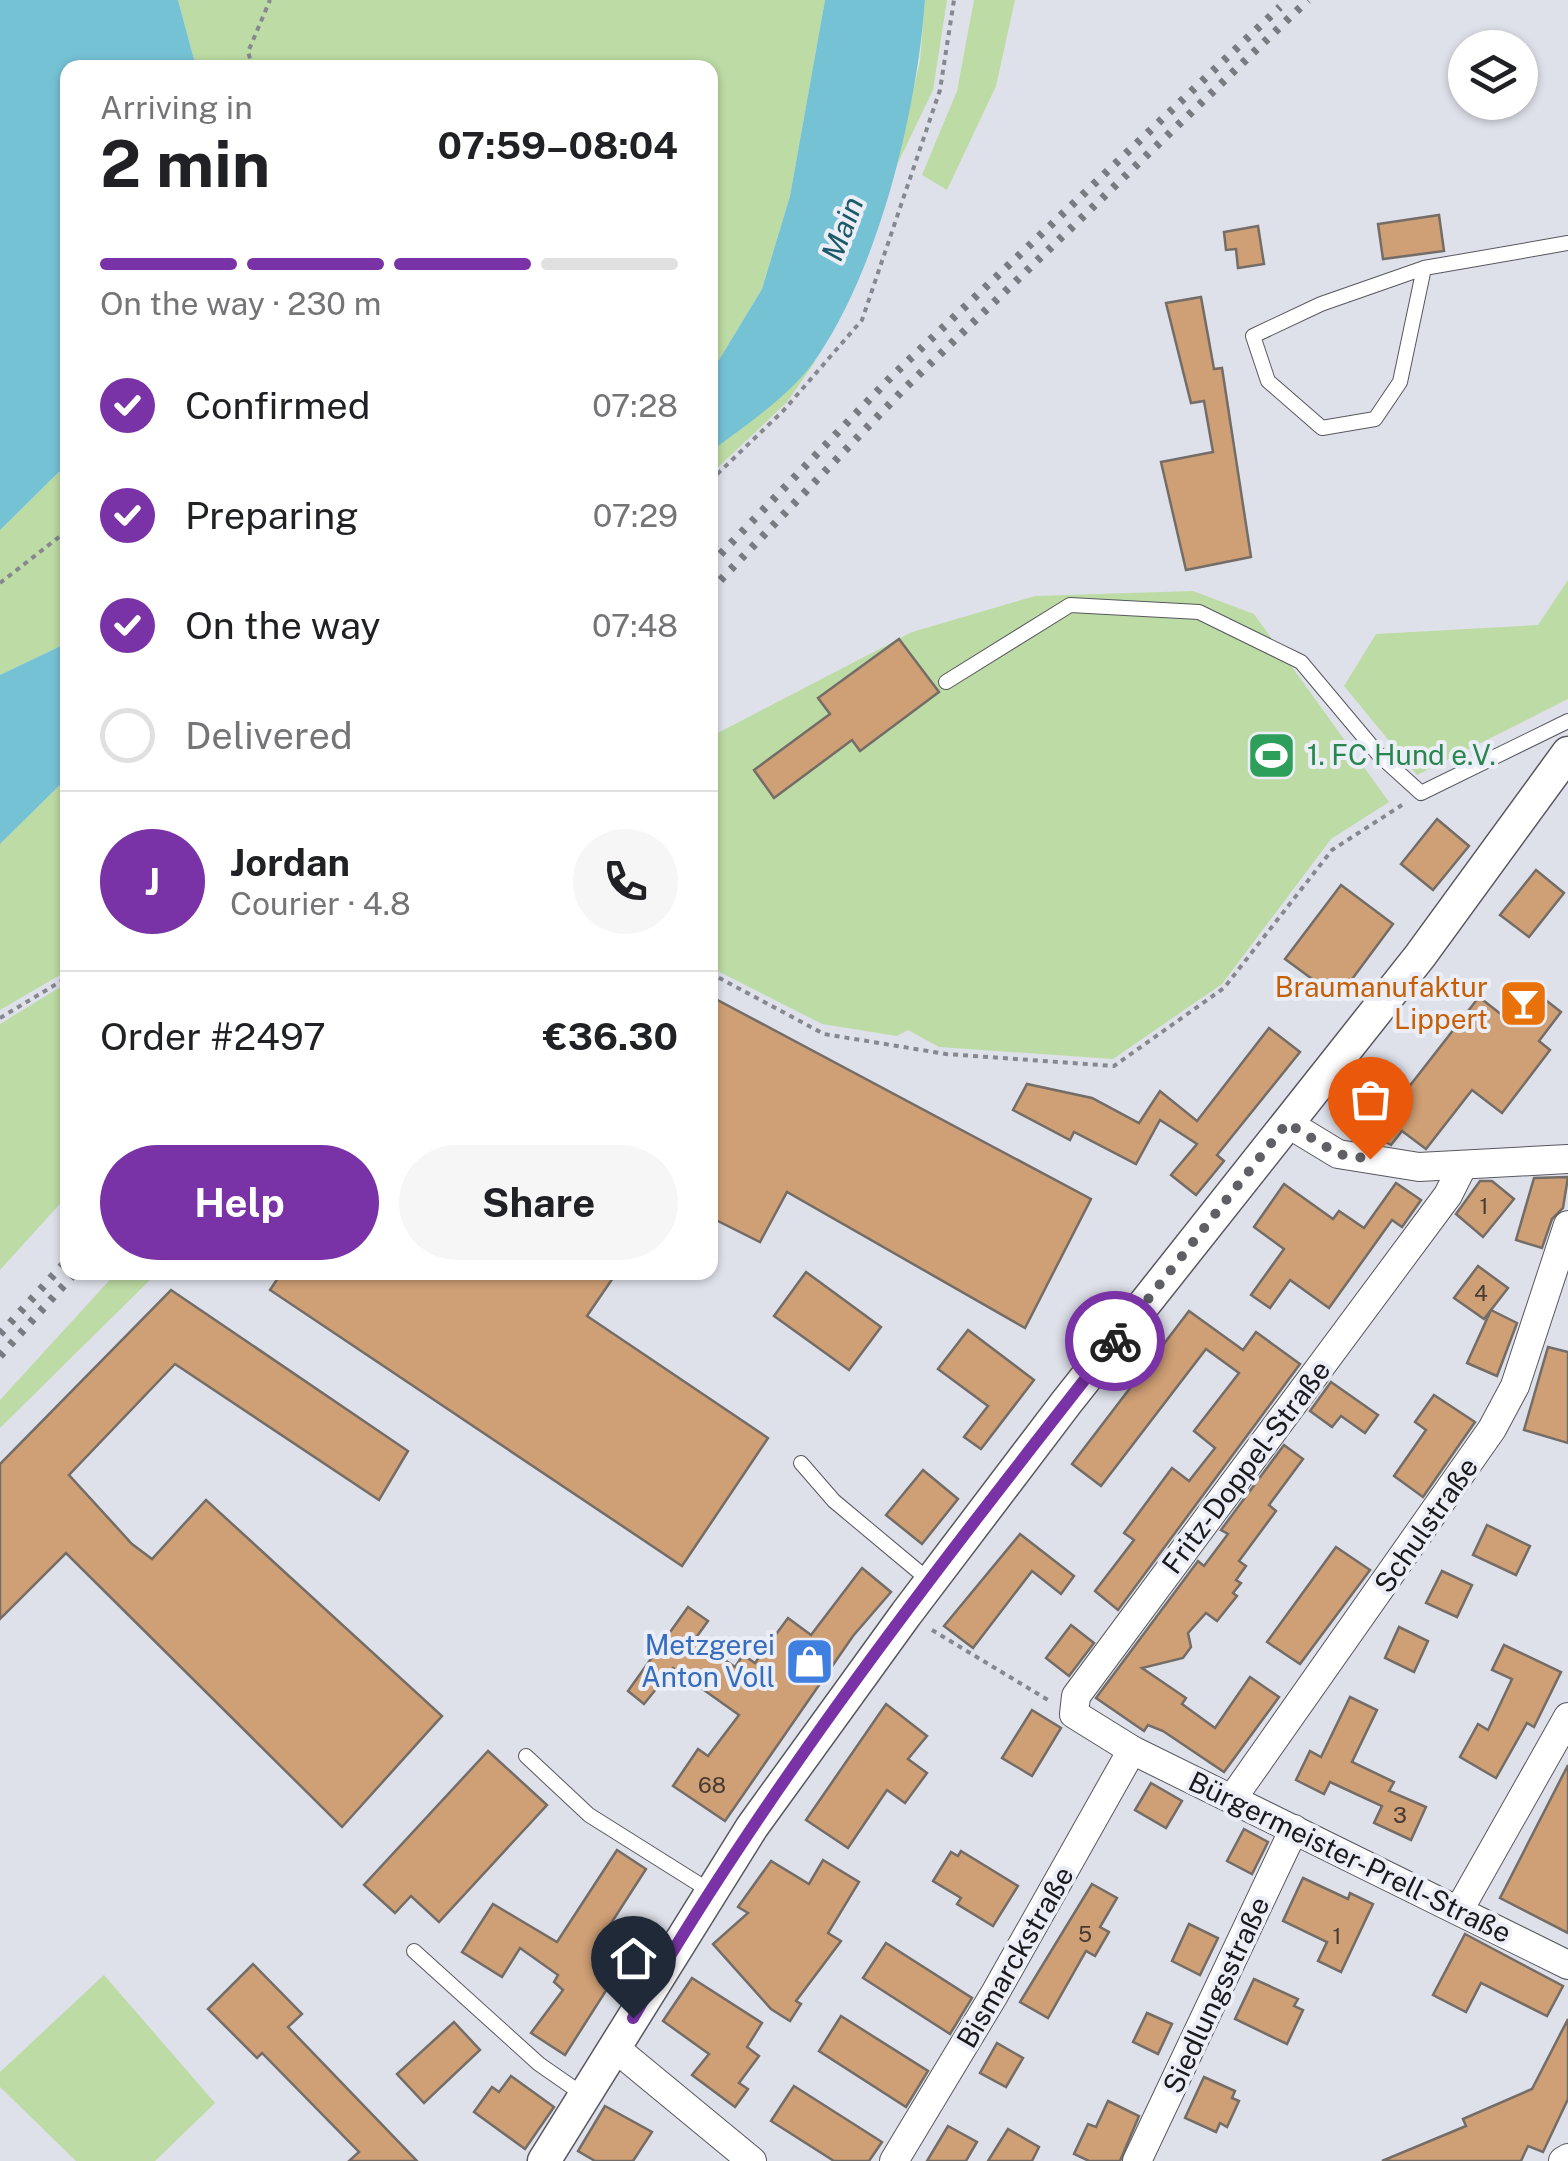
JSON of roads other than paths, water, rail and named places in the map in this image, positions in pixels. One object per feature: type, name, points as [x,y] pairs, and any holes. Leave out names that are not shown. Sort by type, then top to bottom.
[{"type":"street","points":[[544,2161],[711,1891],[906,1614],[1562,774]]},
{"type":"street","points":[[1287,1123],[1338,1154],[1419,1166],[1568,1159]]},
{"type":"street","name":"Fritz-Doppel-Straße","points":[[1132,1750],[1074,1714],[1076,1696],[1448,1195],[1463,1165]]},
{"type":"street","name":"Schulstraße","points":[[1232,1798],[1492,1429],[1515,1386],[1568,1224]]},
{"type":"street","points":[[1459,1910],[1568,1718]]},
{"type":"street","name":"Bürgermeister-Prell-Straße","points":[[1132,1750],[1568,1965]]},
{"type":"street","name":"Bismarckstraße","points":[[894,2161],[994,1996],[1132,1750]]},
{"type":"street","name":"Siedlungsstraße","points":[[1137,2161],[1294,1829]]},
{"type":"street","points":[[616,2048],[752,2161]]},
{"type":"lane","points":[[1424,268],[1400,382],[1375,419],[1322,428],[1268,381],[1253,336],[1321,304],[1424,268],[1568,243]]},
{"type":"lane","points":[[946,682],[1070,605],[1200,612],[1301,662],[1379,755],[1421,793],[1568,721]]},
{"type":"lane","points":[[801,1464],[834,1501],[932,1582]]},
{"type":"lane","points":[[526,1756],[589,1814],[711,1891]]},
{"type":"lane","points":[[414,1951],[539,2064],[585,2096]]},
{"type":"water","points":[[0,0],[178,0],[194,60],[60,60],[60,471],[0,530]]},
{"type":"water","name":"Main","points":[[825,0],[925,0],[904,137],[860,277],[840,319],[808,370],[782,396],[718,446],[718,361],[762,289],[790,196]]},
{"type":"water","points":[[60,646],[60,785],[0,844],[0,675]]},
{"type":"railway","points":[[718,583],[906,387],[1308,0]]},
{"type":"railway","points":[[718,557],[891,377],[1280,7]]},
{"type":"railway","points":[[0,1334],[60,1268]]},
{"type":"railway","points":[[0,1356],[69,1280]]},
{"type":"place","name":"1. FC Hund e.V.","points":[[1272,755]]},
{"type":"place","name":"Braumanufaktur Lippert","points":[[1523,1003]]},
{"type":"place","name":"Metzgerei Anton Voll","points":[[810,1661]]}]
